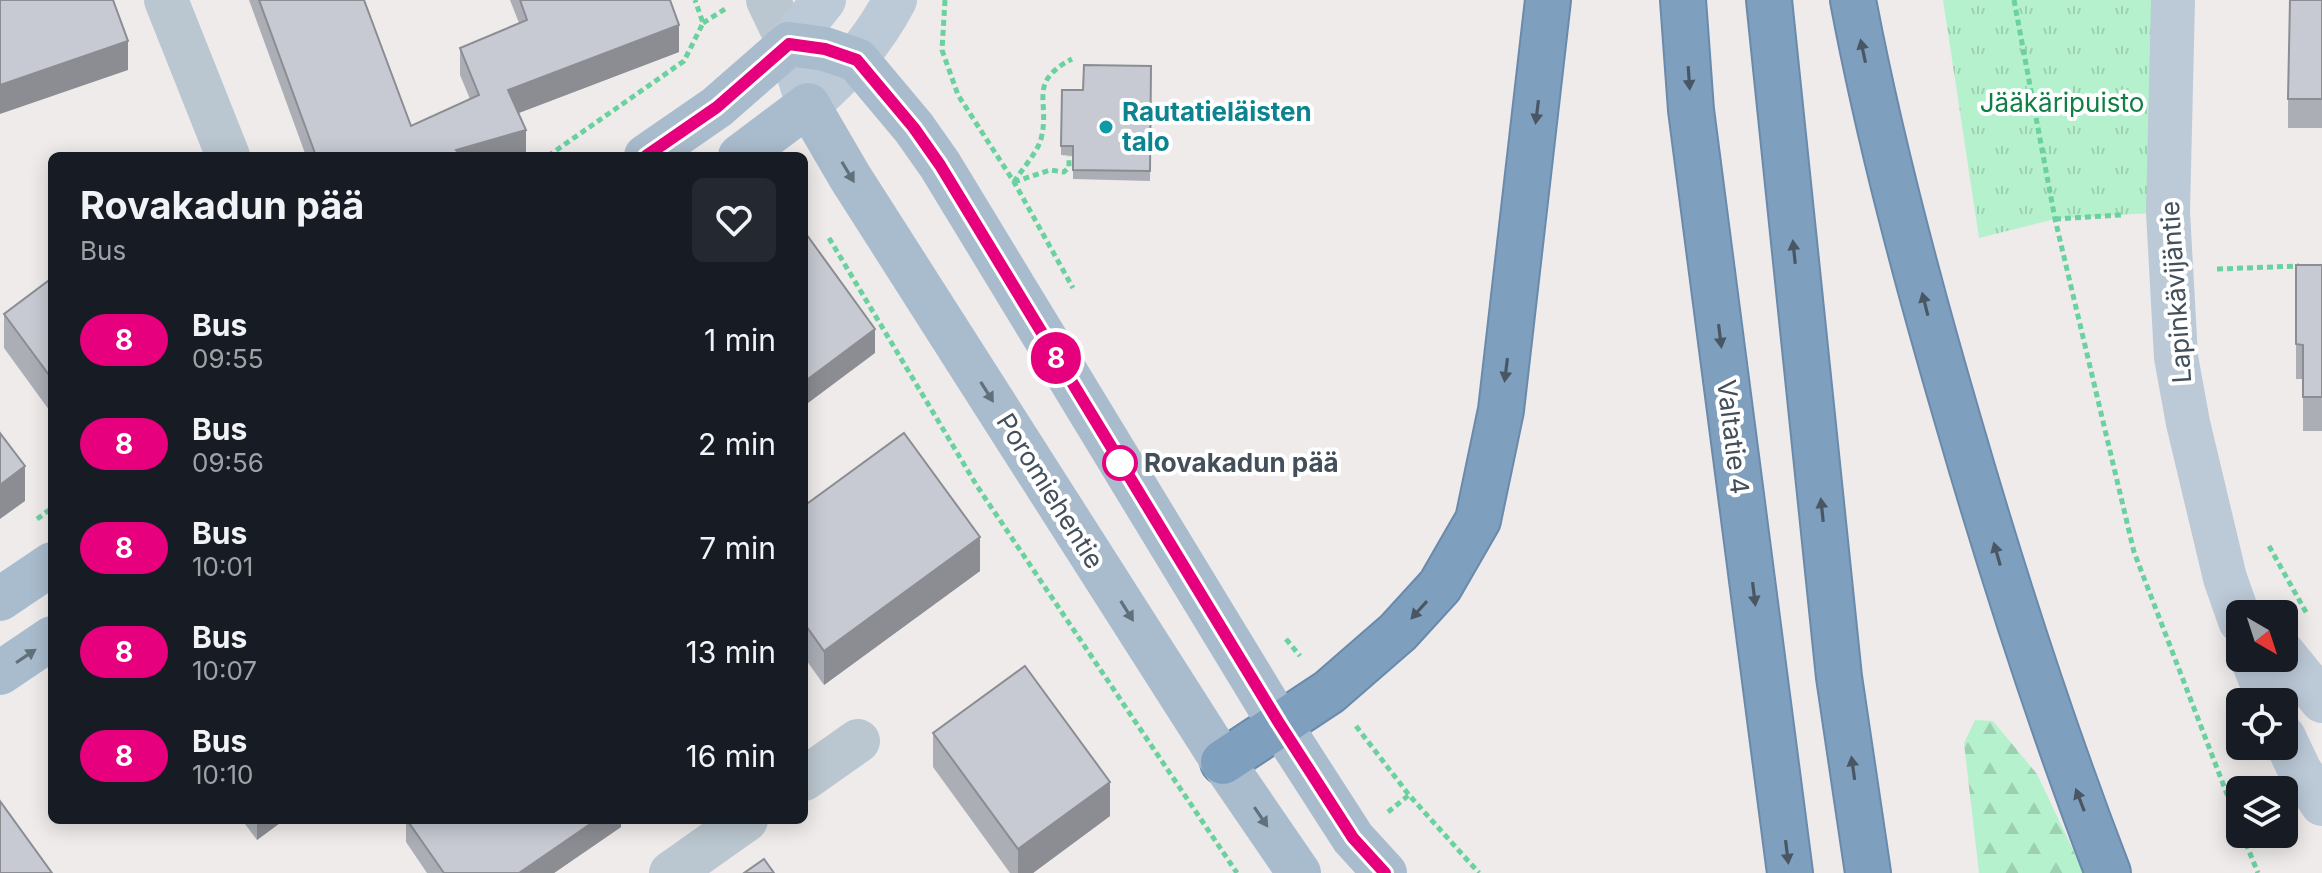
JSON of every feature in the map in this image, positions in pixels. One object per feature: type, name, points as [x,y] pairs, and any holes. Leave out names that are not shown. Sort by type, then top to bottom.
[{"type":"highway","points":[[1223,762],[1329,692],[1420,610],[1440,586],[1478,520],[1501,410],[1548,0]]},
{"type":"highway","name":"Valtatie 4","points":[[1683,0],[1691,110],[1790,873]]},
{"type":"highway","points":[[1769,0],[1838,661],[1868,873]]},
{"type":"highway","points":[[1853,0],[1863,54],[1929,321],[1968,457],[2008,593],[2070,777],[2108,873]]},
{"type":"main road","points":[[652,152],[717,107],[789,44],[824,0]]},
{"type":"main road","points":[[745,152],[808,105],[857,60],[895,0]]},
{"type":"main road","name":"Lapinkävijäntie","points":[[2173,0],[2168,212],[2176,357],[2188,423],[2233,600]]},
{"type":"main road","points":[[789,44],[825,49],[857,60],[914,128],[940,165],[1279,723],[1353,838],[1385,873]]},
{"type":"main road","name":"Poromiehentie","points":[[789,44],[808,105],[850,177],[1223,762],[1299,873]]},
{"type":"main road","points":[[0,599],[48,567]]},
{"type":"main road","name":"Lapinkävijäntie","points":[[2225,578],[2242,600]]},
{"type":"main road","points":[[2299,640],[2322,701]]},
{"type":"main road","points":[[0,673],[48,641]]},
{"type":"main road","points":[[2295,760],[2322,804]]},
{"type":"street","points":[[166,0],[226,152]]},
{"type":"street","points":[[768,0],[789,44]]},
{"type":"street","points":[[808,776],[858,741]]},
{"type":"street","points":[[671,873],[740,824]]},
{"type":"path","points":[[554,152],[684,61],[703,23],[695,0]]},
{"type":"path","points":[[945,0],[942,50],[958,95],[1014,182],[1081,301]]},
{"type":"path","points":[[2014,0],[2055,219],[2134,552],[2226,792]]},
{"type":"path","points":[[1014,182],[1041,140],[1043,88],[1055,68],[1072,59]]},
{"type":"path","points":[[1014,182],[1050,170],[1064,172],[1069,167],[1069,156]]},
{"type":"path","points":[[828,236],[977,486],[1237,873]]},
{"type":"path","points":[[2204,269],[2307,266]]},
{"type":"path","points":[[2265,535],[2299,640]]},
{"type":"path","points":[[1277,628],[1409,795],[1479,873]]},
{"type":"path","points":[[2248,848],[2258,873]]},
{"type":"green space","name":"Jääkäripuisto","points":[[1943,0],[2163,0],[2168,212],[2055,219],[1979,238]]},
{"type":"green space","points":[[1975,720],[1993,721],[2037,774],[2084,873],[1979,873],[1964,743]]},
{"type":"building","points":[[0,0],[113,0],[128,41],[0,85]]},
{"type":"building","points":[[259,0],[364,0],[411,126],[479,95],[460,48],[527,20],[520,0],[670,0],[679,25],[508,90],[526,130],[456,150],[458,152],[315,152]]},
{"type":"building","points":[[2290,0],[2322,0],[2322,99],[2288,99]]},
{"type":"building","name":"Rautatieläisten talo","points":[[1084,65],[1151,66],[1150,171],[1073,170],[1073,146],[1061,146],[1062,90],[1083,90]]},
{"type":"building","points":[[808,237],[875,329],[808,379]]},
{"type":"building","points":[[2296,265],[2322,265],[2322,397],[2303,397],[2303,345],[2296,344]]},
{"type":"building","points":[[48,281],[48,374],[4,314]]},
{"type":"building","points":[[0,433],[25,466],[0,485]]},
{"type":"building","points":[[904,433],[980,537],[824,651],[808,629],[808,503]]},
{"type":"building","points":[[1025,666],[1110,782],[1018,849],[933,733]]},
{"type":"building","points":[[0,801],[52,873],[0,873]]},
{"type":"building","points":[[410,824],[590,824],[519,873],[444,873]]},
{"type":"building","points":[[764,859],[774,873],[744,873]]},
{"type":"bus line","name":"8","points":[[652,152],[717,107],[789,44],[825,49],[857,60],[914,128],[940,165],[1241,663],[1353,838],[1385,873]]},
{"type":"place","name":"Rautatieläisten talo","points":[[1106,127]]},
{"type":"place","name":"Rovakadun pää","points":[[1120,463]]}]
